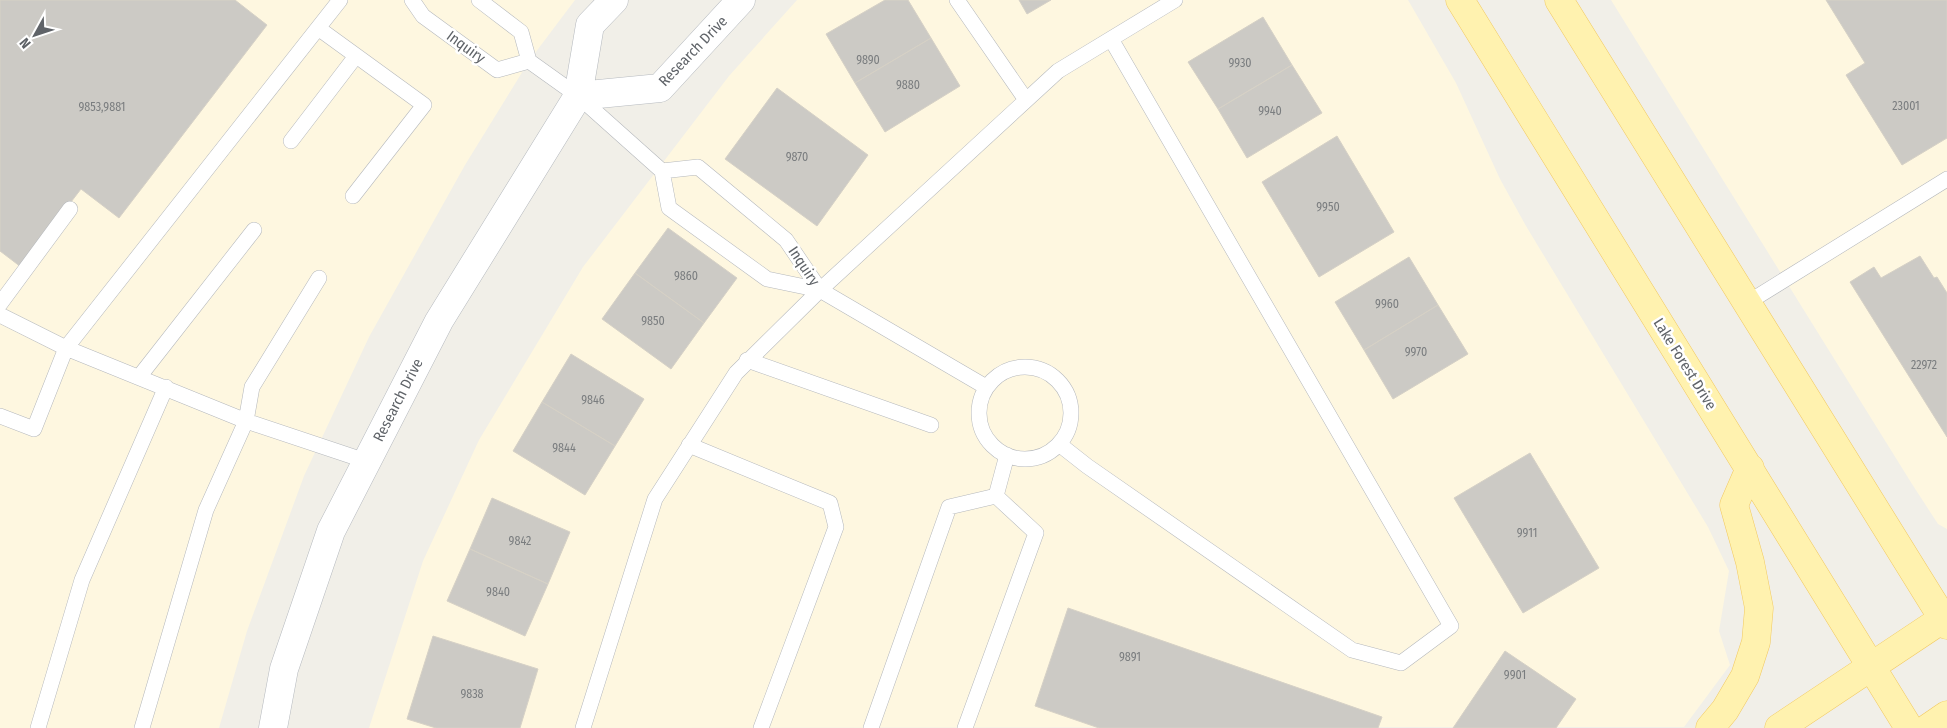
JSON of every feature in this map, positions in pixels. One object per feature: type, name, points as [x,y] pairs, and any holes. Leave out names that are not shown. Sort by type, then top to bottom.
[{"type":"main road","name":"Research Drive","points":[[273,728],[284,669],[331,531],[439,320],[578,96],[590,24],[614,0]]},
{"type":"main road","name":"Research Drive","points":[[578,96],[660,88],[741,0]]},
{"type":"main road","name":"Lake Forest Drive","points":[[1460,0],[1909,728]]},
{"type":"main road","points":[[1559,0],[1946,620],[1871,665],[1779,728]]},
{"type":"main road","points":[[1710,728],[1725,710],[1745,676],[1756,642],[1759,608],[1750,562],[1734,505],[1750,468]]},
{"type":"main road","points":[[1928,728],[1947,715]]},
{"type":"lane","points":[[0,416],[34,429],[66,348],[340,0]]},
{"type":"lane","name":"Inquiry","points":[[412,0],[423,16],[496,70],[529,61]]},
{"type":"lane","points":[[479,0],[521,32],[529,61],[578,96],[662,171]]},
{"type":"lane","points":[[957,0],[1026,100]]},
{"type":"lane","points":[[583,728],[655,499],[736,373],[747,360],[820,290],[1058,72],[1175,0]]},
{"type":"lane","points":[[318,28],[424,105],[353,196]]},
{"type":"lane","points":[[1059,444],[1087,466],[1352,650],[1401,663],[1451,626],[1111,39]]},
{"type":"lane","points":[[291,141],[356,56]]},
{"type":"lane","name":"Inquiry","points":[[698,167],[786,240],[820,290],[767,279],[670,208],[662,171],[698,167]]},
{"type":"lane","points":[[1747,303],[1947,179]]},
{"type":"lane","points":[[0,304],[70,209]]},
{"type":"lane","points":[[139,377],[254,230]]},
{"type":"lane","points":[[142,728],[206,510],[246,421],[252,387],[319,278]]},
{"type":"lane","points":[[820,290],[986,387]]},
{"type":"lane","points":[[0,315],[66,348],[246,421],[366,461]]},
{"type":"lane","points":[[747,360],[931,425]]},
{"type":"lane","points":[[1021,367],[1036,368],[1050,374],[1061,385],[1068,398],[1071,412],[1070,424],[1059,444],[1048,453],[1035,458],[1020,459],[1007,455],[991,443],[980,426],[979,412],[981,399],[986,387],[994,378],[1006,371],[1021,367]]},
{"type":"lane","points":[[38,728],[82,580],[166,387]]},
{"type":"lane","points":[[689,445],[830,503],[836,527],[761,728]]},
{"type":"lane","points":[[996,496],[1007,455]]},
{"type":"lane","points":[[871,728],[949,507],[996,496]]},
{"type":"lane","points":[[964,728],[1036,533],[996,496]]},
{"type":"shaded area","points":[[0,0],[575,0],[529,61],[465,165],[369,337],[304,476],[247,631],[219,728],[0,728]]},
{"type":"shaded area","points":[[797,0],[1408,0],[1456,83],[1500,179],[1526,226],[1708,527],[1729,571],[1719,631],[1730,665],[1684,727],[369,728],[423,561],[479,440],[583,267],[729,76]]},
{"type":"shaded area","points":[[1611,0],[1947,0],[1947,529],[1938,524],[1912,484]]},
{"type":"building","points":[[0,0],[235,0],[267,25],[119,218],[81,189],[21,267],[0,251]]},
{"type":"building","points":[[885,0],[908,0],[931,38],[855,83],[826,34]]},
{"type":"building","points":[[1019,0],[1051,0],[1027,14]]},
{"type":"building","points":[[1826,0],[1947,0],[1947,138],[1902,165],[1846,75],[1865,63]]},
{"type":"building","points":[[1263,17],[1292,65],[1218,109],[1188,62]]},
{"type":"building","points":[[931,38],[960,86],[885,132],[855,83]]},
{"type":"building","points":[[1292,65],[1322,113],[1247,158],[1218,109]]},
{"type":"building","points":[[777,88],[868,155],[817,226],[725,159]]},
{"type":"building","points":[[1337,136],[1394,232],[1319,277],[1262,182]]},
{"type":"building","points":[[668,228],[737,278],[704,323],[635,273]]},
{"type":"building","points":[[1920,256],[1934,278],[1937,277],[1947,293],[1947,437],[1850,282],[1874,267],[1881,278]]},
{"type":"building","points":[[1409,257],[1438,305],[1364,350],[1335,302]]},
{"type":"building","points":[[635,273],[704,323],[671,369],[602,319]]},
{"type":"building","points":[[1438,305],[1468,354],[1393,399],[1364,350]]},
{"type":"building","points":[[571,354],[644,399],[615,446],[542,402]]},
{"type":"building","points":[[542,402],[615,446],[585,495],[513,451]]},
{"type":"building","points":[[1530,453],[1599,568],[1523,613],[1454,498]]},
{"type":"building","points":[[492,498],[570,532],[548,584],[470,549]]},
{"type":"building","points":[[470,549],[548,584],[525,636],[447,601]]},
{"type":"building","points":[[1068,608],[1382,717],[1378,728],[1099,728],[1035,706]]},
{"type":"building","points":[[433,636],[538,669],[520,728],[436,728],[407,719]]},
{"type":"building","points":[[1505,651],[1576,699],[1556,728],[1453,728]]}]
